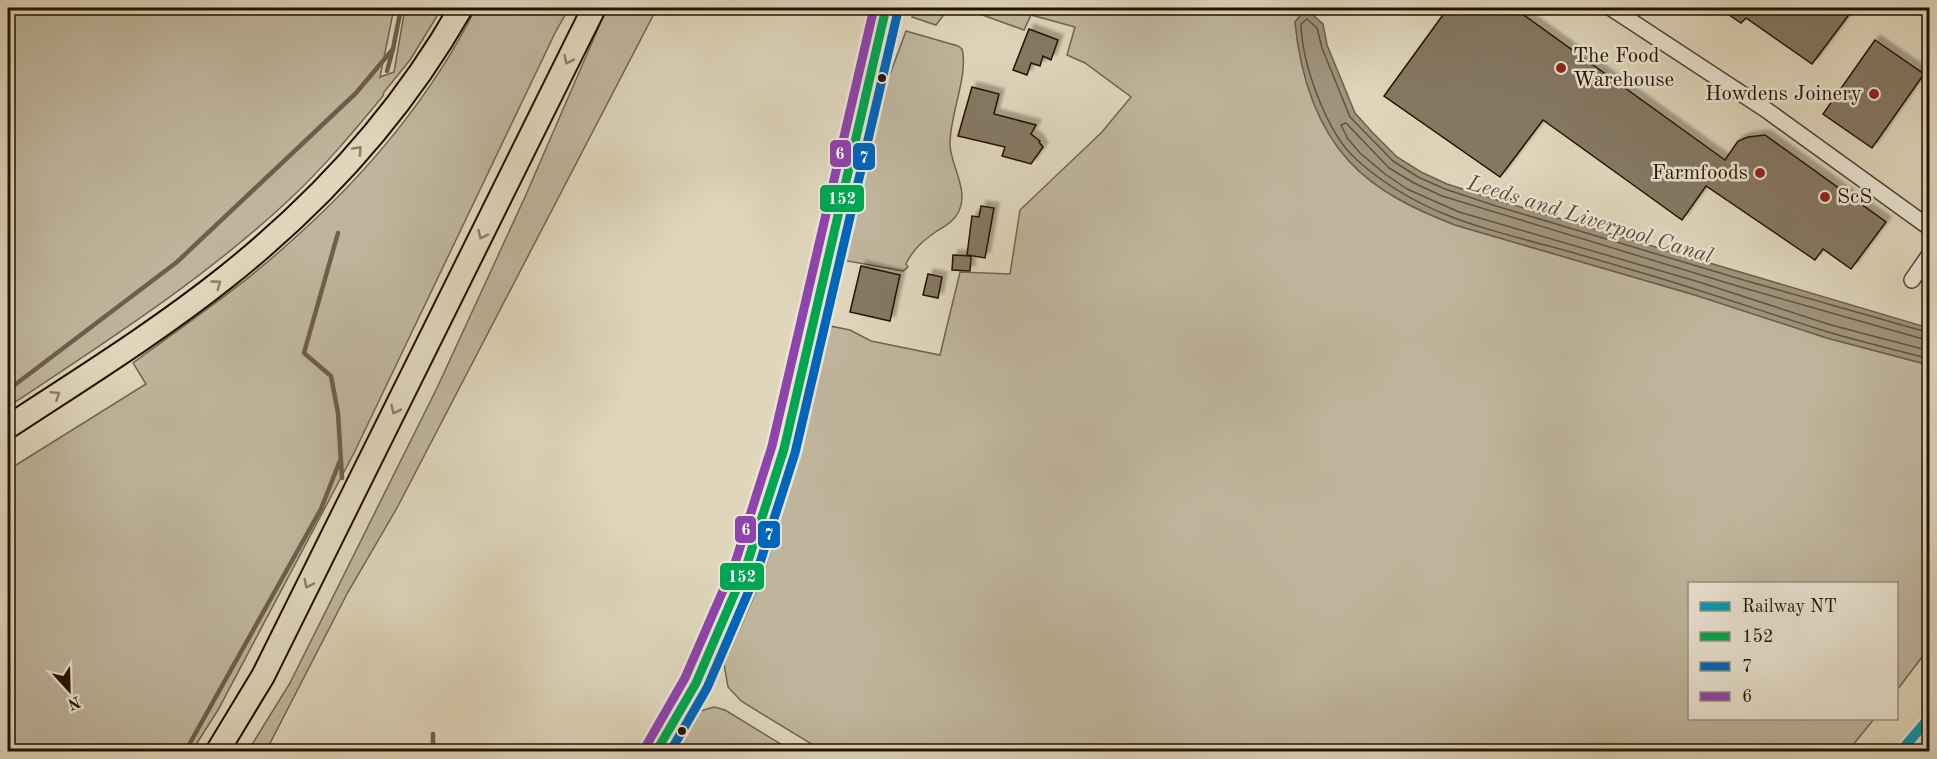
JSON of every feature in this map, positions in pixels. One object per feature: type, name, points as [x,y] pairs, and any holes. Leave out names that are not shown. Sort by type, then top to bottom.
[{"type":"highway","points":[[8,427],[138,341],[225,278],[302,212],[386,120],[442,42],[461,8]]},
{"type":"highway","points":[[216,752],[263,676],[594,8]]},
{"type":"main road","points":[[656,752],[696,683],[746,567],[784,449],[886,8]]},
{"type":"street","points":[[1611,8],[1765,109],[1929,228]]},
{"type":"street","points":[[1912,280],[1929,254]]},
{"type":"shaded area","points":[[8,8],[394,8],[380,77],[394,72],[405,8],[442,8],[410,60],[383,96],[327,161],[291,198],[258,228],[189,283],[8,407]]},
{"type":"shaded area","points":[[476,8],[569,8],[354,453],[218,710],[192,751],[8,751],[8,470],[146,384],[133,363],[252,275],[317,218],[369,163],[417,104],[458,41]]},
{"type":"shaded area","points":[[607,8],[657,8],[397,508],[348,592],[266,751],[248,751],[290,683],[437,388],[525,197]]},
{"type":"shaded area","points":[[916,8],[949,8],[936,25],[912,17]]},
{"type":"shaded area","points":[[963,8],[1300,8],[1300,16],[1295,22],[1297,41],[1305,78],[1318,114],[1327,131],[1349,161],[1372,182],[1398,199],[1455,225],[1695,295],[1827,338],[1929,365],[1929,648],[1898,689],[1898,582],[1688,582],[1688,720],[1873,720],[1848,751],[823,751],[741,701],[728,687],[724,664],[763,576],[807,427],[830,326],[850,330],[871,341],[940,355],[960,272],[1010,274],[1020,210],[1102,132],[1131,97],[1085,63],[1067,55],[1075,27],[1031,15],[1024,30]]},
{"type":"shaded area","points":[[906,31],[962,49],[963,71],[952,122],[950,145],[962,196],[956,216],[919,245],[906,264],[908,267],[903,271],[842,260],[856,183],[871,126]]},
{"type":"shaded area","points":[[714,707],[725,710],[792,751],[674,751],[697,712]]},
{"type":"water","points":[[1300,8],[1312,8],[1313,15],[1323,24],[1327,45],[1355,113],[1397,157],[1421,172],[1447,184],[1497,200],[1929,328],[1929,365],[1827,338],[1695,295],[1455,225],[1398,199],[1372,182],[1349,161],[1327,131],[1318,114],[1305,78],[1297,41],[1295,22],[1300,16]]},
{"type":"building","points":[[1448,8],[1514,8],[1725,160],[1738,141],[1765,135],[1886,222],[1851,269],[1823,249],[1815,260],[1706,186],[1682,220],[1543,120],[1500,177],[1384,96]]},
{"type":"building","points":[[1719,8],[1854,8],[1812,64],[1746,18],[1741,23]]},
{"type":"building","points":[[1029,29],[1058,40],[1051,60],[1043,56],[1040,66],[1031,63],[1027,75],[1013,70]]},
{"type":"building","name":"Howdens Joinery","points":[[1875,40],[1924,74],[1872,148],[1823,114]]},
{"type":"building","points":[[972,87],[999,94],[994,114],[1036,125],[1031,134],[1040,141],[1043,147],[1031,164],[1002,156],[1005,147],[958,136]]},
{"type":"building","points":[[981,206],[994,208],[985,258],[967,255],[972,216],[979,217]]},
{"type":"building","points":[[953,255],[971,256],[970,271],[952,270]]},
{"type":"building","points":[[861,266],[900,275],[890,321],[850,312]]},
{"type":"building","points":[[928,274],[942,277],[938,298],[923,295]]},
{"type":"waterway","points":[[387,71],[401,8]]},
{"type":"waterway","points":[[8,390],[177,262],[356,93],[393,49]]},
{"type":"waterway","points":[[338,233],[304,353],[331,376],[338,413],[342,478]]},
{"type":"waterway","points":[[185,752],[321,509],[341,458]]},
{"type":"waterway","points":[[433,734],[433,752]]},
{"type":"rail line","name":"NT","points":[[1900,752],[1930,717]]},
{"type":"transit line","name":"6","points":[[646,746],[685,678],[735,563],[772,446],[874,8]]},
{"type":"transit line","name":"152","points":[[656,752],[696,683],[746,567],[784,449],[886,8]]},
{"type":"transit line","name":"7","points":[[670,752],[707,688],[757,572],[795,453],[898,11]]},
{"type":"place","name":"The Food Warehouse","points":[[1561,68]]},
{"type":"place","name":"Howdens Joinery","points":[[1874,94]]},
{"type":"place","name":"Farmfoods","points":[[1760,173]]},
{"type":"place","name":"ScS","points":[[1825,197]]},
{"type":"water label","name":"Leeds and Liverpool Canal","points":[[1590,220]]}]
